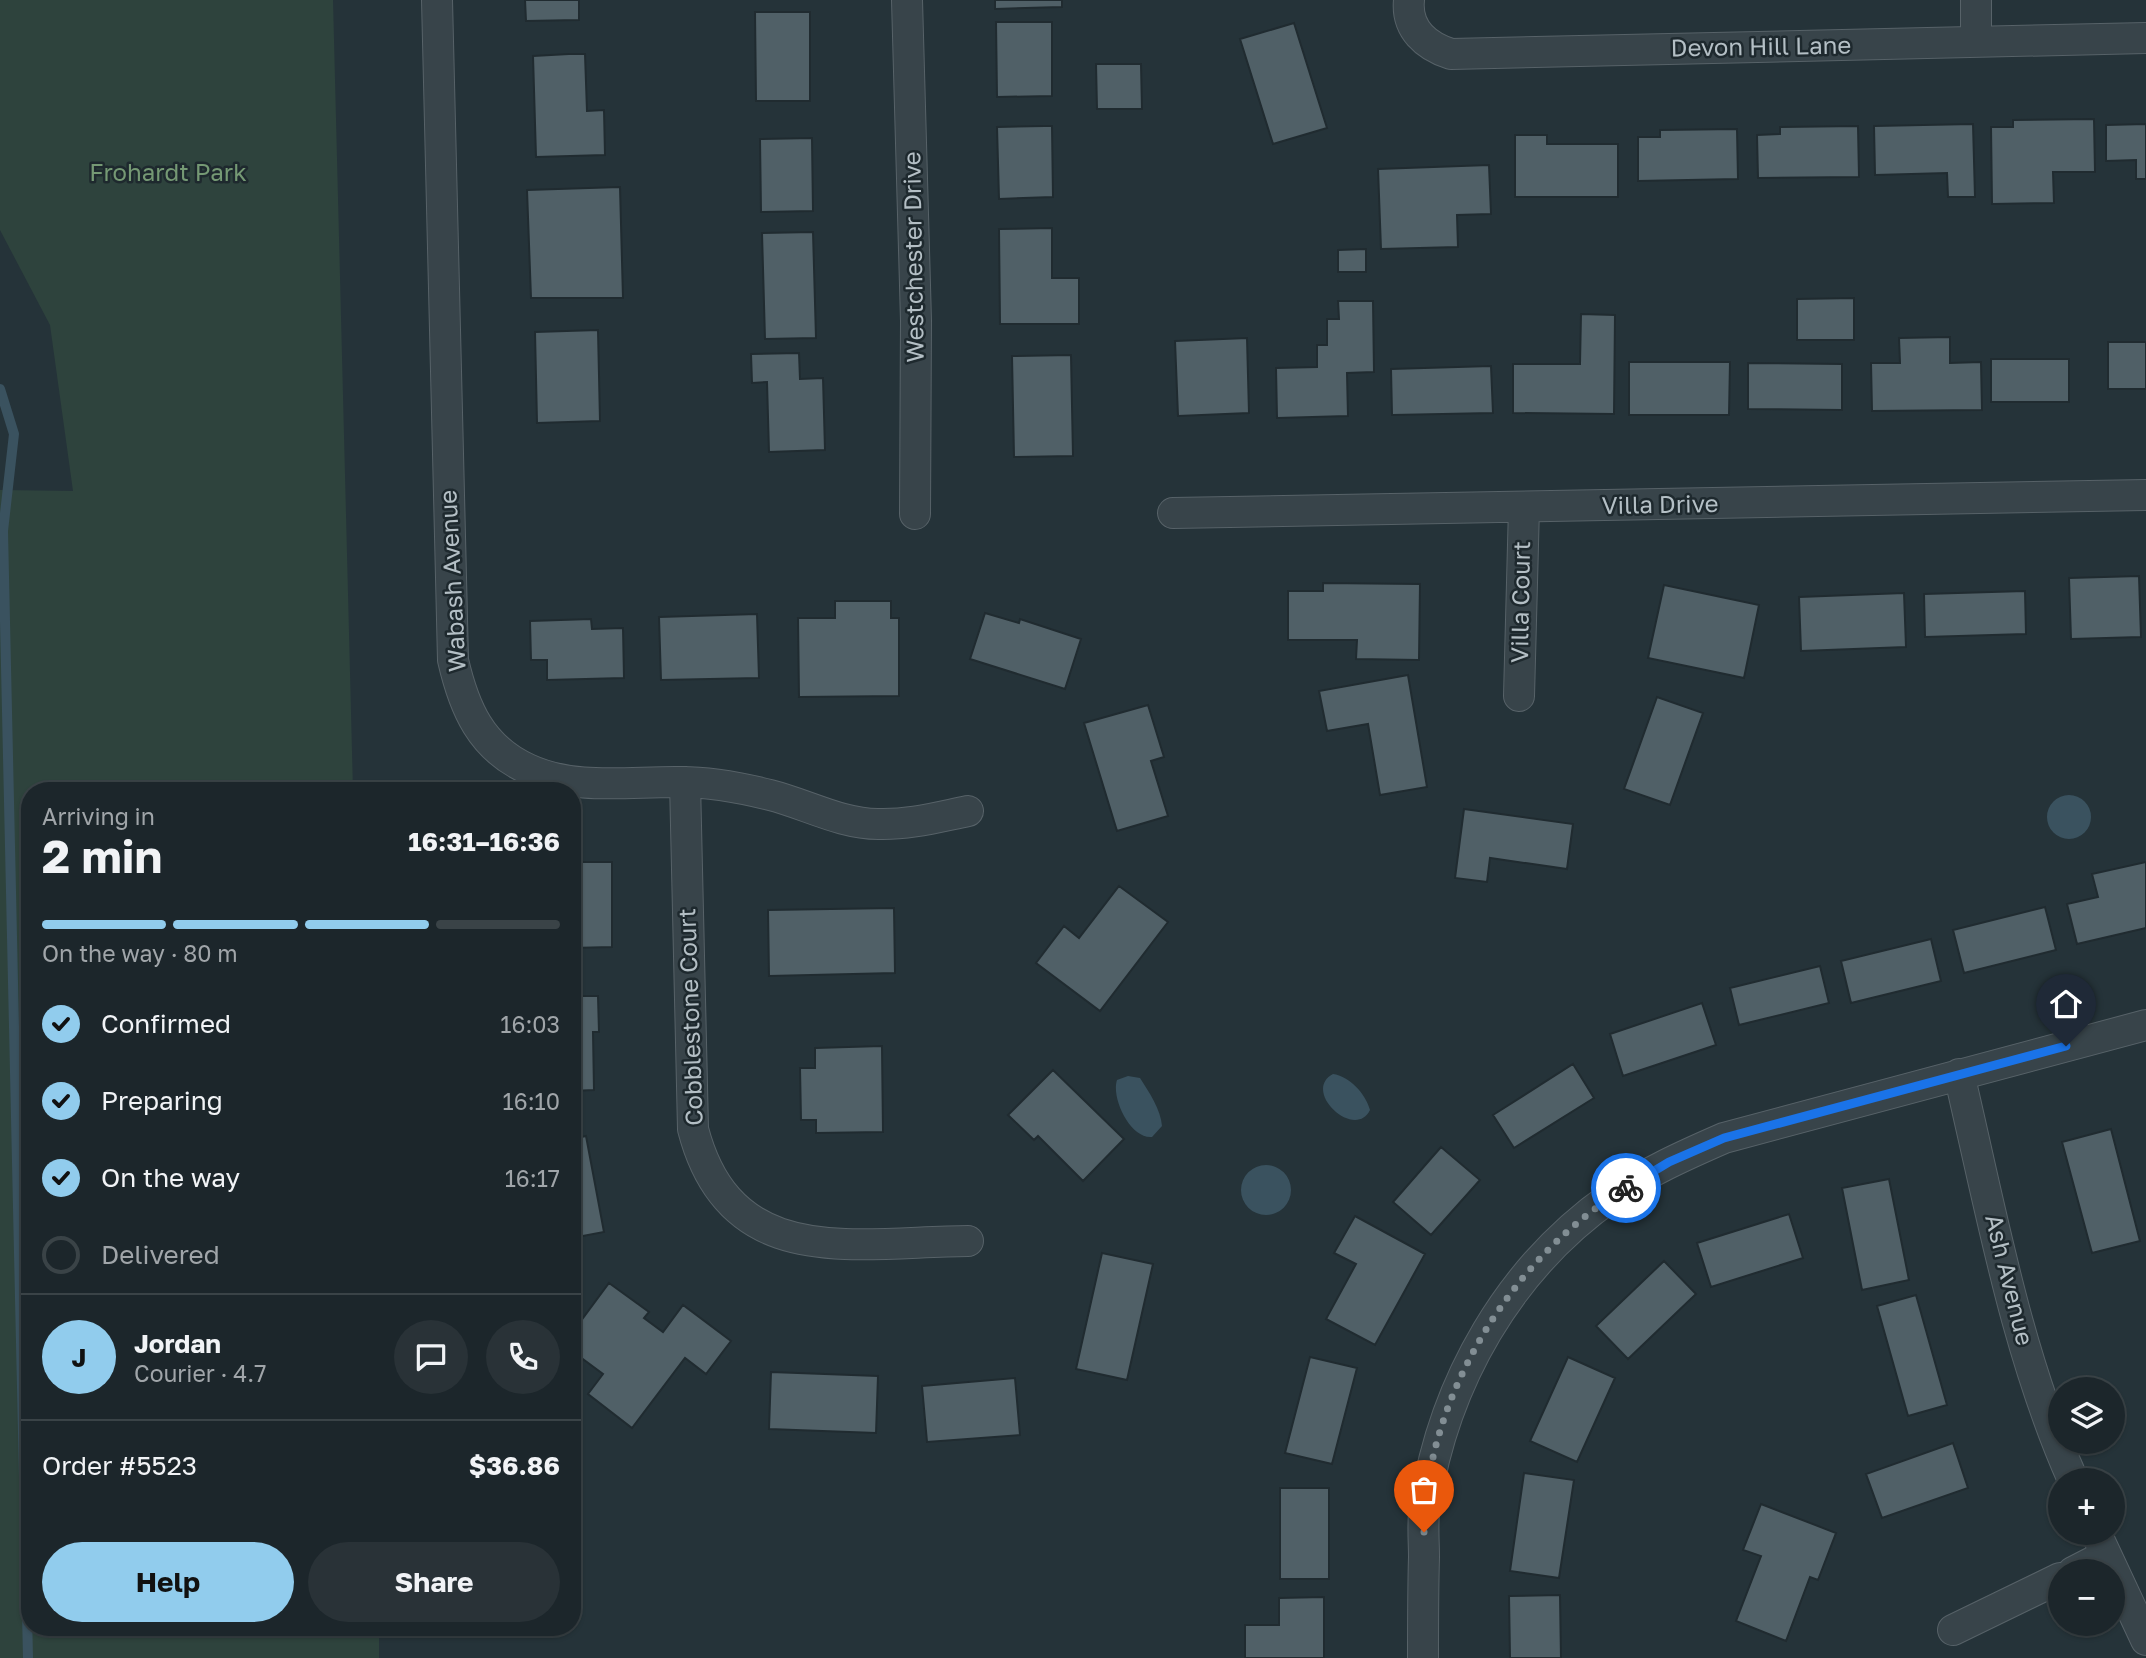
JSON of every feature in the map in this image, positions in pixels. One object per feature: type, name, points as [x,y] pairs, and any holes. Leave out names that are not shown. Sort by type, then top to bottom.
[{"type":"street","name":"Wabash Avenue","points":[[437,0],[453,660],[461,698],[477,727],[492,743],[527,769],[559,780],[576,782]]},
{"type":"street","name":"Westchester Drive","points":[[907,0],[916,321],[915,514]]},
{"type":"street","name":"Devon Hill Lane","points":[[1409,0],[1408,10],[1417,34],[1432,48],[1451,54],[2146,38]]},
{"type":"street","points":[[1976,0],[1976,42]]},
{"type":"street","name":"Villa Drive","points":[[1173,513],[2146,495]]},
{"type":"street","name":"Villa Court","points":[[1519,696],[1524,507]]},
{"type":"street","name":"Wabash Avenue","points":[[581,783],[685,782],[770,795],[835,816],[876,824],[915,822],[968,811]]},
{"type":"street","name":"Cobblestone Court","points":[[685,782],[693,1129],[701,1161],[717,1190],[745,1218],[774,1233],[813,1243],[968,1241]]},
{"type":"street","points":[[1423,1658],[1424,1507],[1438,1440],[1457,1386],[1483,1336],[1515,1289],[1553,1246],[1611,1197],[1669,1162],[1724,1138],[2146,1025]]},
{"type":"street","name":"Ash Avenue","points":[[1959,1074],[2017,1317],[2069,1468]]},
{"type":"street","points":[[2086,1559],[2100,1545]]},
{"type":"street","points":[[2101,1545],[2146,1640]]},
{"type":"street","points":[[1952,1630],[2048,1584]]},
{"type":"green space","name":"Frohardt Park","points":[[0,0],[333,0],[353,782],[21,782],[21,1636],[379,1636],[379,1658],[0,1658],[0,490],[73,491],[50,325],[0,230]]},
{"type":"water","points":[[2069,795],[2078,796],[2085,801],[2090,808],[2090,826],[2085,833],[2078,838],[2069,839],[2060,838],[2053,833],[2048,826],[2047,817],[2048,808],[2053,801],[2060,796]]},
{"type":"water","points":[[1333,1074],[1351,1082],[1365,1098],[1370,1110],[1363,1118],[1353,1120],[1343,1117],[1327,1101],[1323,1091],[1325,1082]]},
{"type":"water","points":[[1128,1076],[1140,1078],[1157,1107],[1162,1126],[1152,1137],[1136,1131],[1120,1106],[1117,1080]]},
{"type":"water","points":[[1266,1165],[1283,1173],[1291,1190],[1283,1207],[1266,1215],[1249,1207],[1241,1190],[1249,1173]]},
{"type":"building","points":[[525,0],[579,0],[579,20],[526,21]]},
{"type":"building","points":[[995,0],[1062,0],[1062,7],[995,9]]},
{"type":"building","points":[[755,12],[810,12],[810,101],[756,101]]},
{"type":"building","points":[[996,22],[1052,22],[1052,96],[997,97]]},
{"type":"building","points":[[1294,23],[1327,128],[1273,144],[1240,39]]},
{"type":"building","points":[[585,54],[587,111],[604,110],[605,155],[536,157],[533,56]]},
{"type":"building","points":[[1096,64],[1141,64],[1142,109],[1097,109]]},
{"type":"building","points":[[2094,119],[2095,172],[2053,172],[2054,203],[1992,204],[1991,127],[2013,127],[2013,120]]},
{"type":"building","points":[[1973,124],[1975,197],[1948,197],[1947,173],[1875,175],[1874,126]]},
{"type":"building","points":[[2146,124],[2146,179],[2136,179],[2136,160],[2106,161],[2106,125]]},
{"type":"building","points":[[1052,126],[1053,197],[999,199],[997,127]]},
{"type":"building","points":[[1858,126],[1859,177],[1758,178],[1757,135],[1780,134],[1780,127]]},
{"type":"building","points":[[1737,129],[1738,179],[1638,181],[1638,137],[1660,137],[1660,130]]},
{"type":"building","points":[[1515,135],[1547,135],[1547,144],[1618,144],[1618,197],[1515,197]]},
{"type":"building","points":[[812,138],[813,211],[761,212],[760,139]]},
{"type":"building","points":[[1489,165],[1491,214],[1457,215],[1458,247],[1381,249],[1378,169]]},
{"type":"building","points":[[620,187],[623,298],[531,298],[527,190]]},
{"type":"building","points":[[1052,228],[1052,278],[1079,278],[1079,324],[1000,324],[999,229]]},
{"type":"building","points":[[813,232],[816,338],[765,339],[762,233]]},
{"type":"building","points":[[1366,249],[1366,272],[1338,272],[1338,250]]},
{"type":"building","points":[[1854,298],[1854,340],[1797,340],[1797,299]]},
{"type":"building","points":[[1338,301],[1373,301],[1374,372],[1347,373],[1348,416],[1277,418],[1276,368],[1317,367],[1317,345],[1327,345],[1327,319],[1339,319]]},
{"type":"building","points":[[1581,314],[1615,315],[1614,414],[1513,413],[1513,364],[1580,364]]},
{"type":"building","points":[[598,330],[600,421],[537,423],[535,332]]},
{"type":"building","points":[[1950,337],[1950,363],[1981,362],[1982,410],[1872,411],[1871,363],[1900,363],[1899,338]]},
{"type":"building","points":[[1247,338],[1249,413],[1178,416],[1175,341]]},
{"type":"building","points":[[2108,342],[2146,342],[2146,389],[2108,389]]},
{"type":"building","points":[[799,353],[800,379],[823,378],[825,450],[769,452],[767,382],[752,383],[751,354]]},
{"type":"building","points":[[1071,355],[1073,456],[1014,457],[1012,356]]},
{"type":"building","points":[[1991,359],[2069,359],[2069,402],[1991,402]]},
{"type":"building","points":[[1629,362],[1730,362],[1729,415],[1629,415]]},
{"type":"building","points":[[1748,363],[1842,364],[1842,410],[1748,409]]},
{"type":"building","points":[[1491,366],[1493,413],[1392,415],[1391,369]]},
{"type":"building","points":[[2139,576],[2141,637],[2071,639],[2069,578]]},
{"type":"building","points":[[1323,583],[1420,584],[1419,660],[1356,659],[1357,640],[1288,640],[1288,591],[1323,591]]},
{"type":"building","points":[[1664,585],[1759,605],[1744,678],[1648,658]]},
{"type":"building","points":[[2025,591],[2026,634],[1925,637],[1924,594]]},
{"type":"building","points":[[1904,593],[1906,647],[1801,651],[1799,597]]},
{"type":"building","points":[[835,601],[891,601],[891,618],[899,618],[899,696],[799,697],[798,618],[835,618]]},
{"type":"building","points":[[985,613],[1019,623],[1020,619],[1081,639],[1065,689],[970,659]]},
{"type":"building","points":[[757,614],[759,678],[661,680],[659,617]]},
{"type":"building","points":[[591,619],[592,629],[623,628],[624,678],[547,680],[547,660],[531,660],[530,621]]},
{"type":"building","points":[[1408,675],[1427,787],[1380,795],[1368,724],[1327,731],[1319,691]]},
{"type":"building","points":[[1657,697],[1703,713],[1670,805],[1624,789]]},
{"type":"building","points":[[1148,705],[1164,757],[1151,761],[1168,816],[1117,831],[1084,723]]},
{"type":"building","points":[[1464,809],[1573,824],[1567,869],[1490,858],[1487,882],[1455,878]]},
{"type":"building","points":[[581,862],[612,862],[612,947],[581,948]]},
{"type":"building","points":[[2146,862],[2146,928],[2077,944],[2067,904],[2098,897],[2092,874]]},
{"type":"building","points":[[1119,886],[1168,922],[1100,1011],[1036,963],[1064,926],[1079,938]]},
{"type":"building","points":[[2045,907],[2056,950],[1964,973],[1953,930]]},
{"type":"building","points":[[894,908],[895,973],[769,976],[768,910]]},
{"type":"building","points":[[1931,939],[1941,981],[1851,1003],[1841,961]]},
{"type":"building","points":[[1820,966],[1829,1003],[1739,1025],[1730,988]]},
{"type":"building","points":[[581,996],[598,996],[599,1032],[593,1032],[594,1090],[581,1091]]},
{"type":"building","points":[[1702,1003],[1716,1045],[1623,1076],[1610,1034]]},
{"type":"building","points":[[882,1046],[883,1132],[816,1133],[816,1120],[801,1120],[800,1068],[815,1068],[815,1048]]},
{"type":"building","points":[[1573,1064],[1594,1098],[1514,1148],[1493,1115]]},
{"type":"building","points":[[1053,1070],[1124,1139],[1083,1181],[1038,1136],[1034,1140],[1008,1115]]},
{"type":"building","points":[[2111,1129],[2140,1241],[2092,1253],[2062,1142]]},
{"type":"building","points":[[586,1136],[604,1232],[581,1236],[581,1137]]},
{"type":"building","points":[[1441,1147],[1480,1180],[1431,1235],[1393,1202]]},
{"type":"building","points":[[1889,1179],[1909,1280],[1862,1290],[1842,1188]]},
{"type":"building","points":[[1789,1214],[1803,1258],[1711,1287],[1697,1243]]},
{"type":"building","points":[[1355,1216],[1425,1254],[1375,1345],[1326,1319],[1356,1264],[1334,1253]]},
{"type":"building","points":[[1102,1253],[1153,1264],[1127,1380],[1076,1369]]},
{"type":"building","points":[[1664,1261],[1696,1294],[1628,1359],[1596,1326]]},
{"type":"building","points":[[609,1283],[649,1312],[644,1318],[663,1332],[683,1305],[731,1341],[706,1374],[685,1358],[632,1428],[588,1394],[603,1374],[581,1358],[581,1321]]},
{"type":"building","points":[[1916,1295],[1947,1405],[1908,1416],[1877,1306]]},
{"type":"building","points":[[1310,1357],[1357,1368],[1332,1464],[1285,1453]]},
{"type":"building","points":[[1568,1357],[1615,1378],[1577,1462],[1530,1441]]},
{"type":"building","points":[[771,1372],[878,1376],[876,1433],[769,1429]]},
{"type":"building","points":[[1015,1378],[1020,1435],[927,1442],[922,1386]]},
{"type":"building","points":[[1953,1443],[1968,1488],[1882,1518],[1866,1474]]},
{"type":"building","points":[[1524,1473],[1574,1480],[1559,1578],[1510,1571]]},
{"type":"building","points":[[1280,1488],[1329,1488],[1329,1579],[1280,1579]]},
{"type":"building","points":[[1761,1504],[1836,1533],[1818,1580],[1810,1577],[1786,1641],[1736,1621],[1761,1556],[1743,1550]]},
{"type":"building","points":[[1560,1595],[1561,1658],[1510,1658],[1509,1596]]},
{"type":"building","points":[[1324,1597],[1324,1658],[1245,1658],[1245,1625],[1279,1625],[1279,1598]]},
{"type":"waterway","points":[[0,389],[14,434],[3,531],[21,1342]]},
{"type":"waterway","points":[[28,1636],[28,1658]]},
{"type":"way so far","points":[[1424,1532],[1424,1507],[1438,1440],[1457,1386],[1483,1336],[1515,1289],[1553,1246],[1611,1197],[1626,1188]]},
{"type":"route","points":[[1626,1188],[1669,1162],[1724,1138],[2066,1046]]}]
